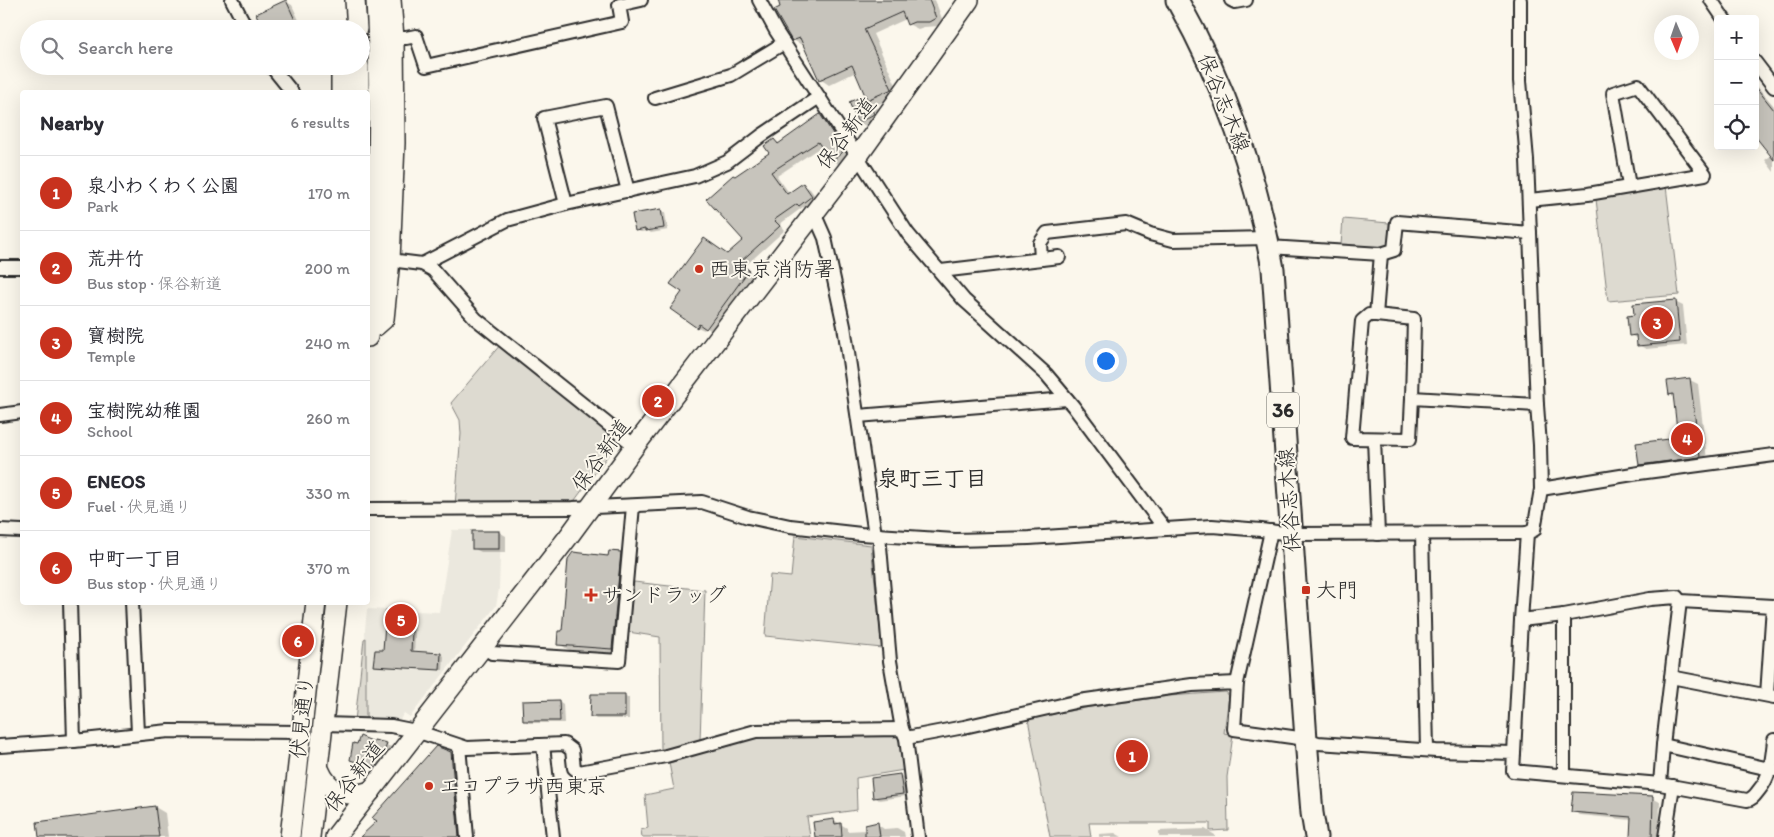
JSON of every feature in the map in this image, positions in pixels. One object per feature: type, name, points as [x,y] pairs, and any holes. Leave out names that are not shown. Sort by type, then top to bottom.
[{"type":"main road","points":[[355,0],[356,20]]},
{"type":"main road","points":[[370,308],[374,260],[379,131],[376,0]]},
{"type":"main road","points":[[370,330],[384,320],[390,260],[395,143],[394,38],[391,0]]},
{"type":"main road","name":"保谷新道","points":[[335,837],[590,508],[635,446],[858,156],[969,0]]},
{"type":"main road","name":"保谷志木線","points":[[1177,0],[1215,75],[1234,120],[1250,167],[1268,243],[1272,269],[1281,533],[1316,837]]},
{"type":"main road","points":[[341,90],[342,75]]},
{"type":"main road","points":[[359,75],[359,90]]},
{"type":"main road","name":"伏見通り","points":[[290,837],[316,605]]},
{"type":"main road","name":"伏見通り","points":[[310,837],[337,605]]},
{"type":"main road","points":[[319,769],[327,782],[344,794],[352,796],[370,791]]},
{"type":"street","points":[[232,0],[242,20]]},
{"type":"street","points":[[394,38],[416,36],[426,66],[622,22],[619,5],[641,0]]},
{"type":"street","points":[[759,0],[784,43],[908,234],[964,300],[1046,374],[1165,529]]},
{"type":"street","points":[[1232,0],[1235,2],[1246,0]]},
{"type":"street","points":[[370,509],[590,508],[702,502],[748,517],[790,526],[877,535],[955,540],[1020,539],[1212,526],[1281,533],[1527,533],[1534,530],[1541,489],[1540,445],[1527,160],[1520,81],[1520,0]]},
{"type":"street","points":[[1711,0],[1721,15]]},
{"type":"street","points":[[656,98],[731,75],[784,43]]},
{"type":"street","points":[[1759,67],[1774,87]]},
{"type":"street","points":[[278,75],[290,90]]},
{"type":"street","points":[[1529,200],[1588,194],[1705,174],[1638,85],[1613,93],[1629,186]]},
{"type":"street","points":[[422,264],[507,220],[566,204],[695,176],[727,162],[761,136],[819,97]]},
{"type":"street","points":[[566,204],[544,118],[606,106],[628,191]]},
{"type":"street","points":[[814,213],[825,238],[844,326],[877,535],[890,661],[904,733],[918,837]]},
{"type":"street","points":[[1041,259],[1040,243],[1047,233],[1103,225],[1126,224],[1150,234],[1173,240],[1268,243],[1381,254],[1394,250],[1397,222],[1530,233]]},
{"type":"street","points":[[1376,315],[1381,254]]},
{"type":"street","points":[[941,271],[1059,257]]},
{"type":"street","points":[[390,260],[422,264],[433,270],[476,319],[635,446]]},
{"type":"street","points":[[0,267],[20,268]]},
{"type":"street","points":[[1368,315],[1414,319],[1412,398],[1410,439],[1352,438],[1362,320],[1368,315]]},
{"type":"street","points":[[1412,398],[1537,405]]},
{"type":"street","points":[[858,416],[1067,399]]},
{"type":"street","points":[[0,415],[20,412]]},
{"type":"street","points":[[1374,438],[1378,534]]},
{"type":"street","points":[[1541,489],[1639,473],[1774,455]]},
{"type":"street","points":[[484,646],[492,653],[619,660],[632,506]]},
{"type":"street","points":[[0,530],[20,531]]},
{"type":"street","points":[[1281,533],[1237,683],[1234,729],[1306,739],[1318,743],[1436,751],[1514,753]]},
{"type":"street","points":[[1527,533],[1513,771],[1666,785],[1747,800],[1751,799],[1764,784],[1772,769],[1774,740]]},
{"type":"street","points":[[1422,534],[1427,749]]},
{"type":"street","points":[[1521,620],[1564,615],[1650,599],[1677,597],[1680,601],[1773,606],[1770,696],[1671,677]]},
{"type":"street","points":[[1665,837],[1666,785],[1663,745],[1680,601]]},
{"type":"street","points":[[70,605],[74,741]]},
{"type":"street","points":[[132,605],[138,733]]},
{"type":"street","points":[[1564,615],[1564,775]]},
{"type":"street","points":[[324,724],[391,726],[416,731],[467,748],[564,744],[572,750],[574,768],[579,772],[666,756],[756,731],[904,733],[964,727],[1079,700],[1192,685],[1237,683]]},
{"type":"street","points":[[0,746],[74,741],[169,730],[302,732]]},
{"type":"street","points":[[543,745],[554,837]]},
{"type":"street","points":[[1663,745],[1772,769]]},
{"type":"street","points":[[460,746],[467,837]]},
{"type":"shaded area","points":[[1666,186],[1679,295],[1608,301],[1596,199]]},
{"type":"shaded area","points":[[1343,219],[1389,223],[1388,244],[1381,248],[1341,245]]},
{"type":"shaded area","points":[[501,344],[620,439],[572,504],[455,505],[461,434],[460,420],[451,403]]},
{"type":"shaded area","points":[[452,530],[501,530],[499,589],[496,606],[410,717],[404,713],[399,721],[366,721],[365,629],[367,609],[439,612]]},
{"type":"shaded area","points":[[795,536],[871,545],[882,648],[765,636],[770,575],[791,577]]},
{"type":"shaded area","points":[[634,582],[705,590],[700,741],[661,750],[660,637],[628,632]]},
{"type":"shaded area","points":[[366,638],[366,721],[355,721],[364,639]]},
{"type":"shaded area","points":[[1226,692],[1229,696],[1224,733],[1233,735],[1227,777],[1228,830],[1210,831],[1210,823],[1089,823],[1091,837],[1050,837],[1028,719],[1090,707],[1169,696]]},
{"type":"shaded area","points":[[894,734],[902,741],[904,770],[856,778],[857,810],[807,817],[810,837],[642,837],[641,830],[648,828],[645,795],[674,789],[669,763],[759,736]]},
{"type":"building","points":[[286,0],[295,20],[259,20],[256,14]]},
{"type":"building","points":[[778,0],[929,0],[936,18],[929,22],[914,22],[907,25],[902,12],[864,29],[892,89],[867,100],[852,65],[819,80],[800,38],[792,41],[774,10],[780,7]]},
{"type":"building","points":[[1759,91],[1774,110],[1774,160],[1759,141]]},
{"type":"building","points":[[865,95],[874,114],[858,123],[849,102]]},
{"type":"building","points":[[820,114],[843,149],[842,153],[831,161],[818,142],[771,172],[787,194],[803,183],[812,196],[799,206],[797,204],[774,220],[780,226],[739,263],[749,270],[706,329],[699,324],[697,328],[670,309],[682,292],[670,284],[704,238],[727,254],[743,240],[706,199],[733,175],[735,176],[769,153],[764,146],[774,139],[778,144]]},
{"type":"building","points":[[661,209],[664,228],[635,231],[632,214]]},
{"type":"building","points":[[1676,300],[1680,342],[1637,346],[1636,335],[1629,336],[1627,316],[1634,315],[1633,304]]},
{"type":"building","points":[[1690,378],[1700,457],[1639,465],[1636,443],[1678,438],[1673,394],[1669,395],[1667,381]]},
{"type":"building","points":[[472,531],[499,531],[499,549],[472,549]]},
{"type":"building","name":"サンドラッグ","points":[[609,551],[621,552],[612,649],[557,645],[558,631],[562,631],[568,559],[573,552],[608,556]]},
{"type":"building","points":[[386,610],[413,611],[411,651],[441,653],[440,670],[373,666],[375,650],[383,650]]},
{"type":"building","points":[[591,694],[625,694],[625,717],[590,717]]},
{"type":"building","points":[[559,700],[560,721],[523,721],[522,701]]},
{"type":"building","points":[[360,736],[374,742],[374,740],[387,743],[385,750],[372,767],[350,760],[353,743],[357,744]]},
{"type":"building","name":"エコプラザ西東京","points":[[436,746],[451,752],[459,837],[360,837],[377,821],[372,818]]},
{"type":"building","points":[[900,774],[903,794],[873,798],[871,778]]},
{"type":"building","points":[[1573,792],[1653,796],[1652,837],[1630,837],[1631,817],[1571,812]]},
{"type":"building","points":[[155,806],[159,837],[39,837],[37,822]]},
{"type":"building","points":[[834,819],[835,824],[841,823],[842,837],[815,837],[813,822]]},
{"type":"building","points":[[878,822],[880,837],[865,837],[865,825]]},
{"type":"place","name":"西東京消防署","points":[[699,269]]},
{"type":"place","name":"寶樹院","points":[[1657,323]]},
{"type":"place","name":"荒井竹","points":[[658,401]]},
{"type":"place","name":"宝樹院幼稚園","points":[[1687,439]]},
{"type":"place","name":"大門","points":[[1306,590]]},
{"type":"place","name":"サンドラッグ","points":[[591,595]]},
{"type":"place","name":"ENEOS","points":[[401,620]]},
{"type":"place","name":"中町一丁目","points":[[298,641]]},
{"type":"place","name":"泉小わくわく公園","points":[[1132,756]]},
{"type":"place","name":"エコプラザ西東京","points":[[429,786]]},
{"type":"district","name":"泉町三丁目","points":[[932,478]]}]
